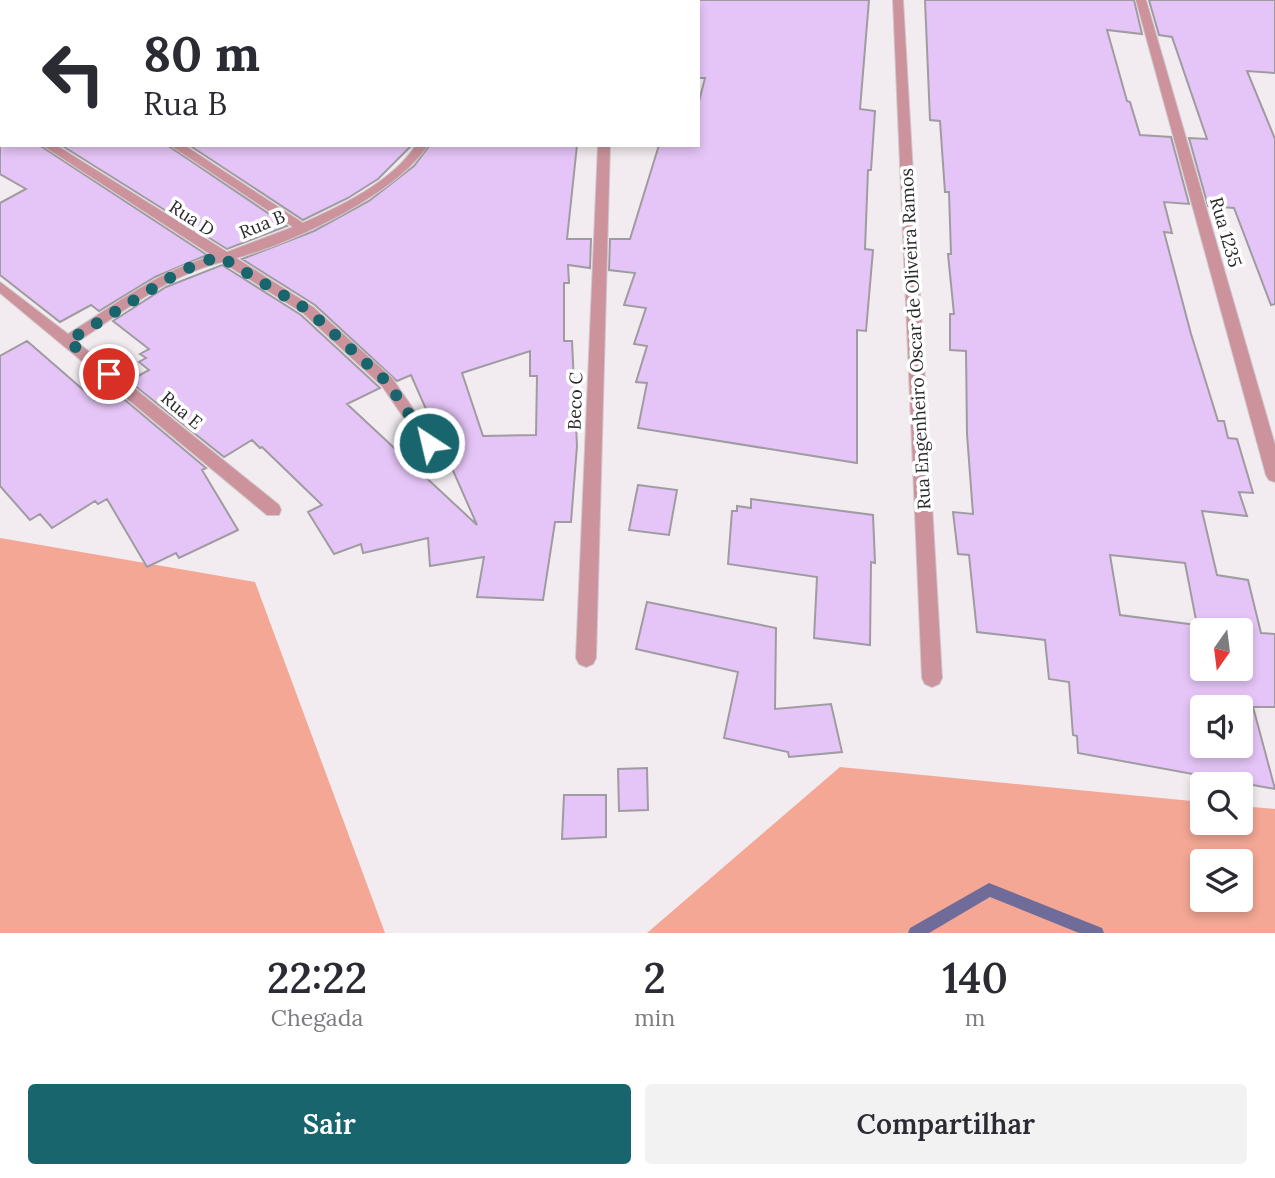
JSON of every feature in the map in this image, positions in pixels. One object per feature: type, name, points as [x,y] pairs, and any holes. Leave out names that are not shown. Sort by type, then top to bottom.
[{"type":"street","name":"Rua Engenheiro Oscar de Oliveira Ramos","points":[[898,0],[932,678]]},
{"type":"street","name":"Rua 1235","points":[[1141,0],[1275,475]]},
{"type":"street","name":"Beco C","points":[[586,657],[604,147]]},
{"type":"lane","name":"Rua D","points":[[51,147],[308,310],[387,382],[429,443]]},
{"type":"lane","points":[[179,147],[301,227]]},
{"type":"lane","name":"Rua B","points":[[68,341],[181,271],[219,256],[247,251],[355,202],[397,174],[421,147]]},
{"type":"lane","name":"Rua E","points":[[0,286],[274,510]]},
{"type":"shaded area","points":[[0,538],[255,582],[385,933],[0,933]]},
{"type":"shaded area","points":[[840,767],[1190,801],[1190,835],[1253,835],[1253,807],[1275,809],[1275,933],[647,933]]},
{"type":"building","points":[[700,0],[869,0],[860,109],[875,111],[871,170],[868,170],[865,249],[873,250],[866,331],[857,330],[857,463],[638,428],[647,383],[636,382],[647,346],[634,344],[646,308],[624,305],[635,273],[609,270],[610,239],[630,239],[658,147],[700,147],[700,97],[705,78],[700,78]]},
{"type":"building","points":[[925,0],[1134,0],[1142,34],[1107,30],[1127,101],[1130,102],[1140,135],[1171,137],[1189,204],[1164,202],[1172,233],[1164,232],[1218,421],[1224,421],[1228,438],[1237,439],[1253,493],[1239,492],[1247,516],[1202,511],[1217,575],[1248,580],[1261,633],[1275,634],[1275,707],[1253,707],[1275,789],[1253,785],[1253,772],[1190,773],[1078,753],[1077,736],[1073,735],[1069,682],[1049,679],[1045,640],[977,632],[969,555],[958,554],[953,512],[973,514],[967,434],[966,351],[950,350],[950,314],[954,314],[948,254],[951,254],[949,192],[945,192],[940,121],[930,120]]},
{"type":"building","points":[[1149,0],[1275,0],[1275,73],[1247,71],[1275,139],[1275,304],[1271,305],[1234,208],[1208,206],[1189,138],[1207,139],[1172,37],[1159,35]]},
{"type":"building","points":[[0,147],[42,147],[207,255],[155,277],[99,311],[91,305],[60,322],[0,275],[0,203],[26,189],[0,174]]},
{"type":"building","points":[[64,147],[170,147],[287,226],[227,249]]},
{"type":"building","points":[[192,147],[410,147],[378,179],[348,198],[303,220]]},
{"type":"building","points":[[428,147],[577,147],[567,239],[591,239],[590,268],[568,265],[569,283],[564,283],[564,341],[572,341],[577,446],[571,522],[555,522],[543,600],[477,597],[484,557],[430,566],[428,538],[363,553],[361,544],[334,554],[308,512],[322,505],[262,447],[252,440],[224,457],[129,381],[149,370],[139,362],[146,358],[140,354],[149,349],[113,321],[166,287],[222,265],[301,315],[380,388],[347,404],[477,525],[411,375],[397,381],[315,305],[242,259],[314,231],[369,201],[414,166]],"holes":[[[530,351],[530,376],[537,376],[536,435],[483,436],[462,373]]]},
{"type":"building","points":[[27,341],[95,400],[113,390],[206,468],[202,470],[238,530],[179,558],[176,553],[147,567],[107,499],[98,504],[95,501],[52,528],[40,514],[30,520],[0,486],[0,356]]},
{"type":"building","points":[[638,485],[677,490],[669,535],[629,530]]},
{"type":"building","points":[[751,499],[873,515],[875,563],[871,562],[870,645],[814,638],[817,577],[728,564],[732,511],[737,511],[737,506],[751,508]]},
{"type":"building","points":[[647,602],[776,628],[775,709],[831,704],[842,752],[789,757],[788,752],[724,738],[738,672],[636,649]]},
{"type":"building","points":[[647,768],[648,810],[619,811],[618,769]]},
{"type":"building","points":[[564,795],[606,795],[606,837],[562,839]]},
{"type":"waterway","points":[[915,933],[989,890],[1097,933]]},
{"type":"route","points":[[109,374],[68,341],[181,271],[219,256],[308,310],[387,382],[429,443]]}]
